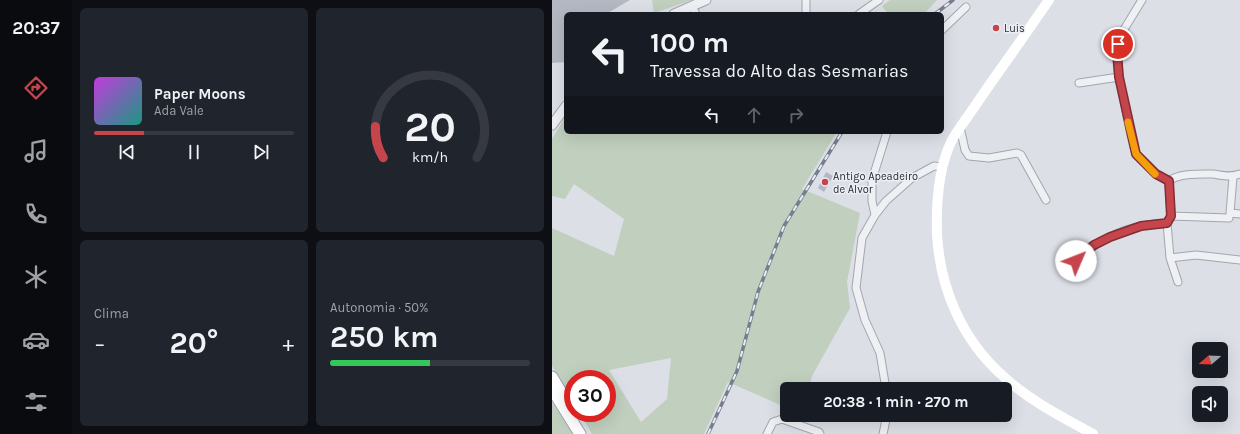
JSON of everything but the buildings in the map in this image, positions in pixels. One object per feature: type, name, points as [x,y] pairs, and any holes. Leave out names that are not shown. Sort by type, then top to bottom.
[{"type":"main road","points":[[1049,0],[951,142],[938,188],[936,214],[938,242],[942,272],[949,297],[958,319],[984,356],[1004,377],[1021,391],[1093,434]]},
{"type":"main road","points":[[552,377],[564,396]]},
{"type":"main road","points":[[552,389],[580,434]]},
{"type":"main road","points":[[580,422],[587,434]]},
{"type":"street","points":[[684,12],[694,10],[706,0]]},
{"type":"street","points":[[806,0],[806,12]]},
{"type":"street","points":[[862,12],[879,0]]},
{"type":"street","points":[[1142,0],[1120,36],[1117,53],[1119,77],[1136,154],[1156,174],[1169,181]]},
{"type":"street","points":[[944,28],[966,7]]},
{"type":"street","points":[[1079,84],[1119,77]]},
{"type":"street","points":[[552,126],[564,109]]},
{"type":"street","points":[[960,127],[965,150],[969,156],[990,158],[1017,153],[1022,155],[1046,200]]},
{"type":"street","points":[[875,215],[872,201],[872,180],[886,134]]},
{"type":"street","points":[[885,382],[880,352],[865,320],[856,288],[862,238],[875,215],[886,201],[912,178],[934,166],[943,167]]},
{"type":"street","points":[[1169,181],[1173,178],[1186,175],[1213,174],[1233,177],[1240,174]]},
{"type":"street","points":[[1229,218],[1233,177]]},
{"type":"street","points":[[1169,181],[1171,216],[1167,223],[1170,258],[1178,282]]},
{"type":"street","points":[[1171,216],[1229,218],[1240,214]]},
{"type":"street","points":[[1082,267],[1076,261],[1077,258],[1094,245],[1110,237],[1141,226],[1167,223]]},
{"type":"street","points":[[1170,258],[1196,255],[1240,260]]},
{"type":"street","points":[[767,434],[773,422],[782,419],[819,432],[820,434]]},
{"type":"street","points":[[883,434],[886,422]]},
{"type":"green space","points":[[652,0],[692,0],[657,12],[654,12]]},
{"type":"green space","points":[[890,0],[937,0],[926,12],[886,12],[882,6]]},
{"type":"green space","points":[[564,119],[564,134],[836,134],[802,189],[860,213],[847,282],[850,308],[812,376],[811,382],[780,382],[780,405],[728,382],[704,434],[592,434],[585,422],[616,422],[616,381],[641,422],[667,399],[671,358],[609,370],[564,370],[564,387],[552,366],[552,228],[614,256],[624,219],[574,184],[565,199],[552,196],[552,139]]},
{"type":"green space","points":[[552,402],[573,434],[552,434]]},
{"type":"railway","points":[[938,12],[953,0]]},
{"type":"railway","points":[[708,434],[737,371],[758,292],[784,226],[841,134]]},
{"type":"slow traffic","points":[[1128,122],[1136,154],[1155,174]]},
{"type":"place","name":"Luis","points":[[996,28]]},
{"type":"place","name":"Antigo Apeadeiro de Alvor","points":[[825,182]]},
{"type":"route","points":[[1076,261],[1077,258],[1094,245],[1110,237],[1141,226],[1167,223],[1171,216],[1169,181],[1156,174],[1144,164],[1136,154],[1119,77],[1117,53],[1118,44]]}]
